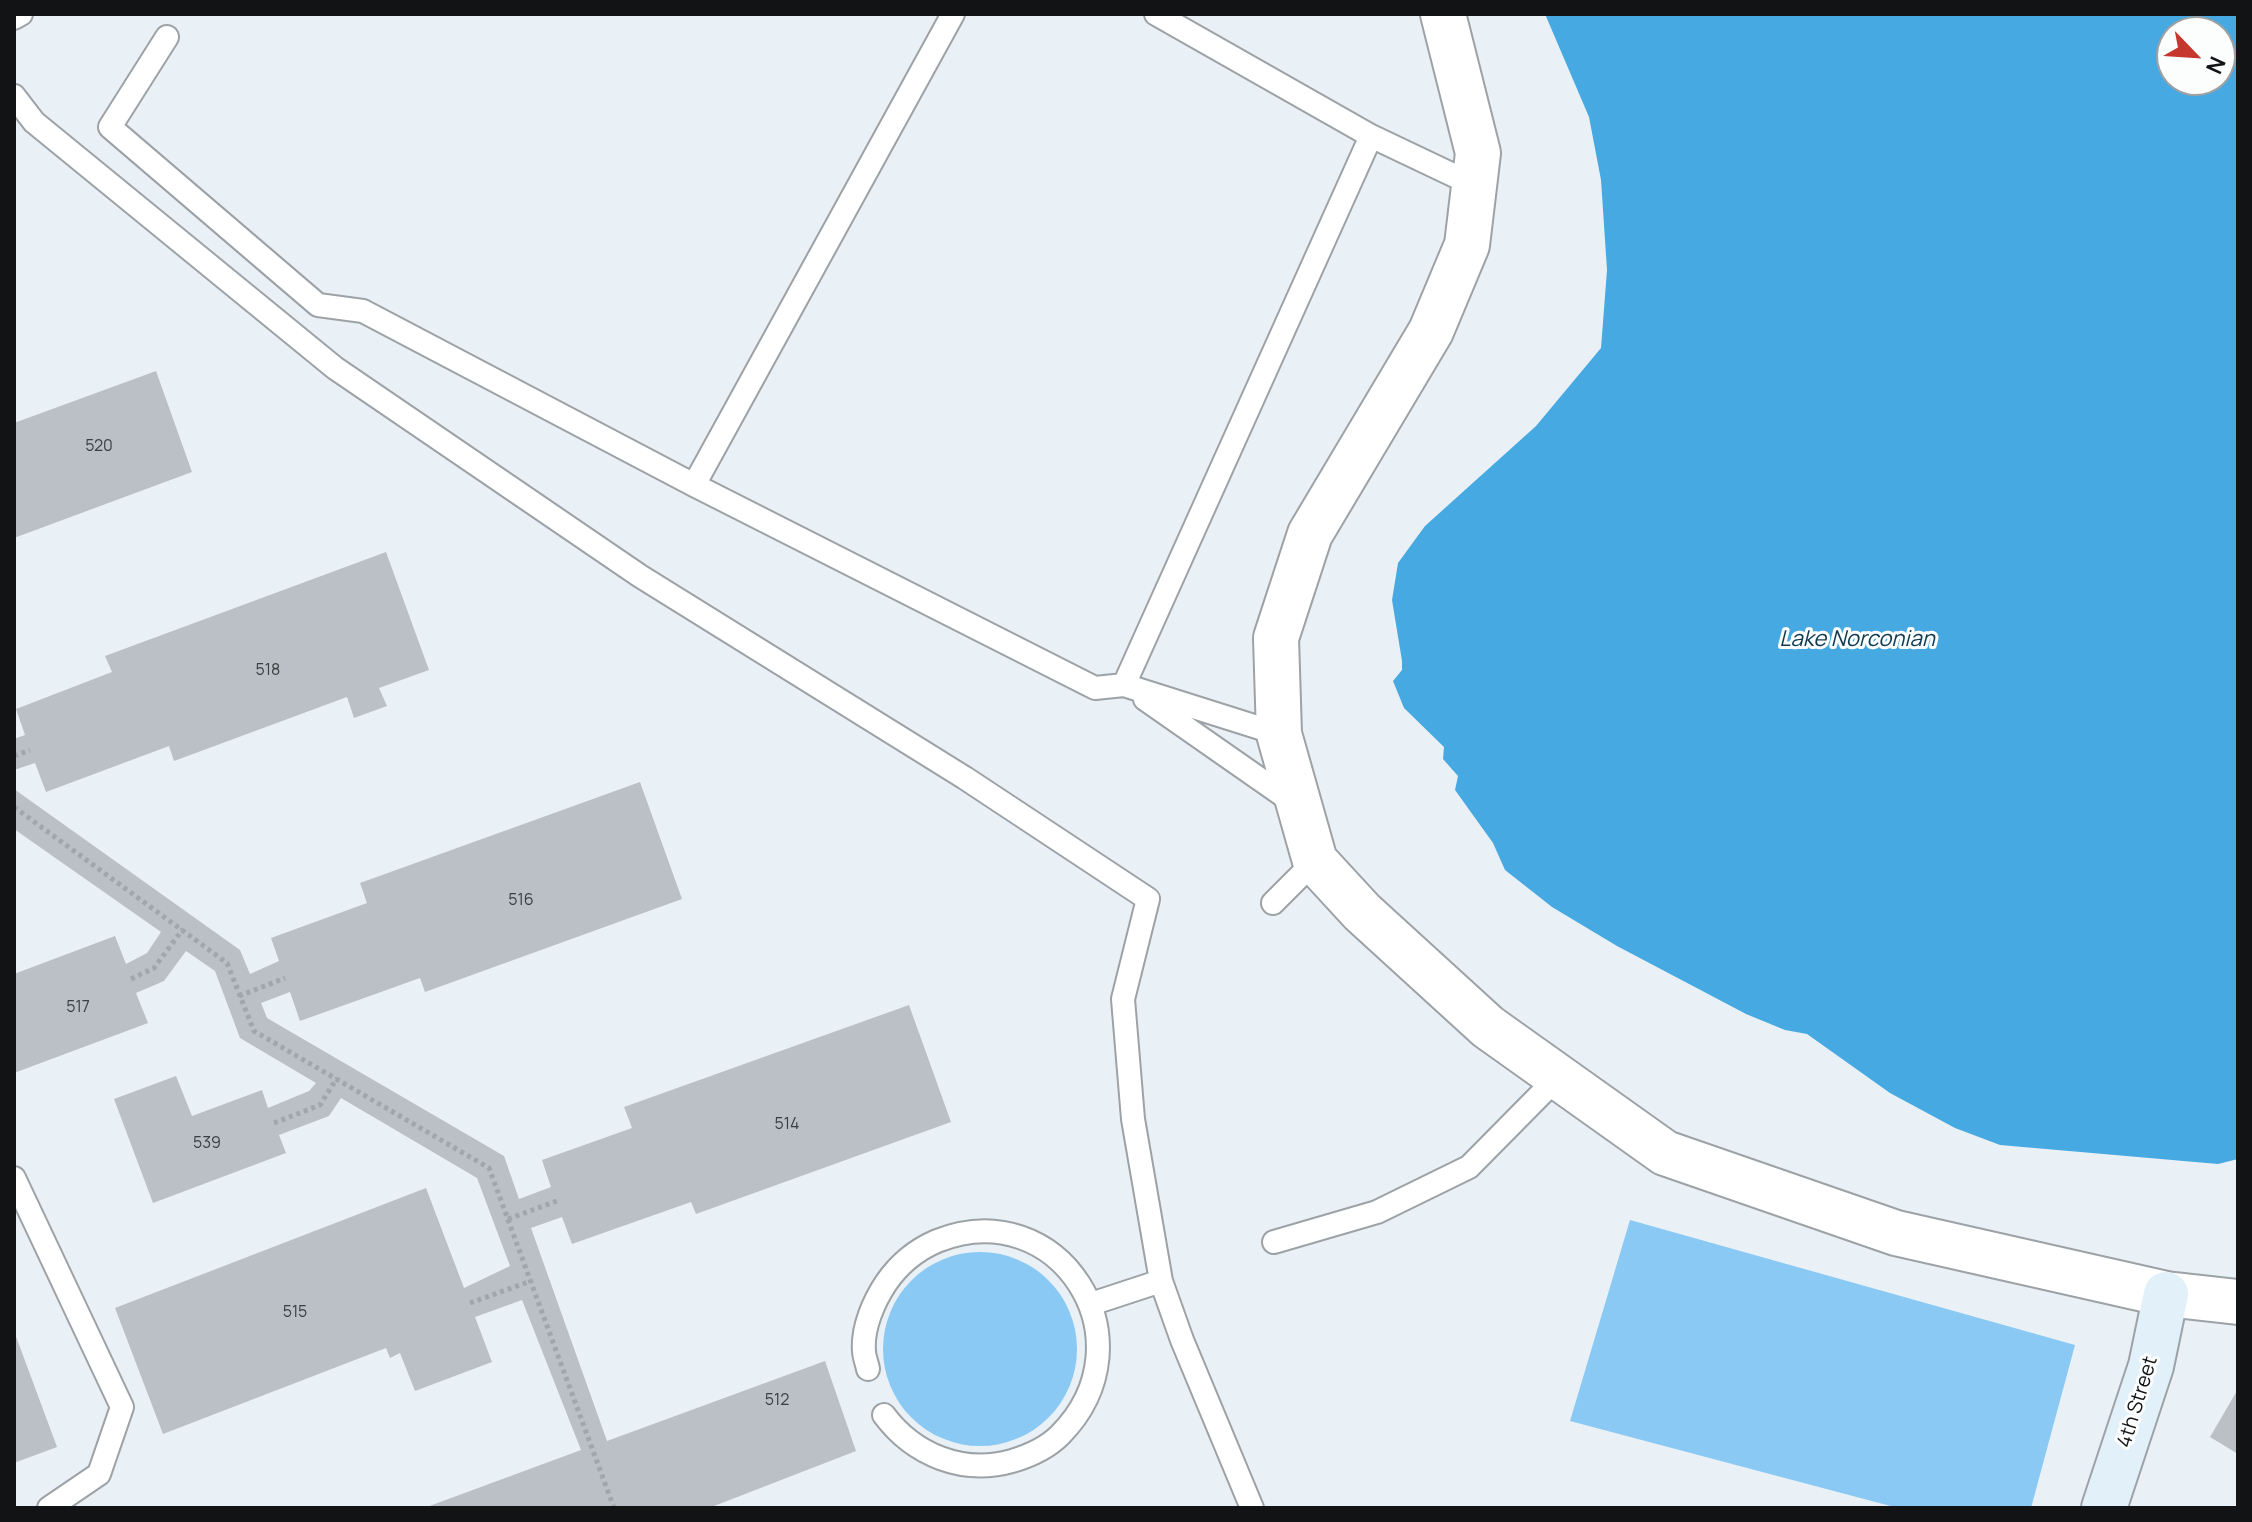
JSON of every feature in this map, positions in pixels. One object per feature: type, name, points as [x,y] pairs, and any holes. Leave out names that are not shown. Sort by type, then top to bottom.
[{"type":"street","points":[[1443,14],[1478,153],[1467,245],[1431,331],[1310,534],[1276,638],[1279,734],[1315,861],[1362,912],[1488,1027],[1665,1153],[1896,1233],[2166,1294],[2238,1302]]},
{"type":"street","name":"4th Street","points":[[2104,1508],[2151,1366],[2166,1294]]},
{"type":"lane","points":[[14,18],[21,14]]},
{"type":"lane","points":[[694,485],[953,14]]},
{"type":"lane","points":[[1156,14],[1371,136],[1474,185]]},
{"type":"lane","points":[[167,37],[110,127],[318,305],[363,311],[694,485],[1095,688],[1124,685],[1279,734]]},
{"type":"lane","points":[[14,96],[34,122],[335,368],[640,576],[965,778],[1148,899],[1123,999],[1133,1119],[1161,1281],[1182,1340],[1252,1508]]},
{"type":"lane","points":[[1124,685],[1371,136]]},
{"type":"lane","points":[[1124,685],[1300,808]]},
{"type":"lane","points":[[1273,903],[1315,861]]},
{"type":"lane","points":[[1274,1242],[1377,1212],[1469,1167],[1558,1077]]},
{"type":"lane","points":[[14,1178],[122,1407],[99,1474],[49,1508]]},
{"type":"lane","points":[[868,1369],[864,1351],[877,1296],[896,1269],[922,1247],[953,1235],[986,1231],[1020,1237],[1049,1252],[1074,1275],[1091,1304],[1098,1334],[1098,1364],[1090,1393],[1075,1420],[1054,1441],[1028,1457],[999,1465],[969,1466],[939,1459],[913,1444],[884,1415]]},
{"type":"lane","points":[[1091,1304],[1161,1281]]},
{"type":"path","points":[[14,756],[30,750]]},
{"type":"path","points":[[14,807],[227,963],[254,1031],[489,1168],[614,1508]]},
{"type":"path","points":[[131,979],[154,968],[183,929]]},
{"type":"path","points":[[239,996],[285,978]]},
{"type":"path","points":[[274,1123],[320,1105],[337,1078]]},
{"type":"path","points":[[508,1219],[557,1201]]},
{"type":"path","points":[[470,1303],[531,1281]]},
{"type":"shaded area","points":[[1630,1220],[2075,1345],[2031,1508],[1898,1508],[1570,1421]]},
{"type":"shaded area","points":[[980,1252],[1017,1259],[1049,1280],[1070,1312],[1077,1349],[1070,1386],[1049,1418],[1017,1439],[980,1446],[943,1439],[911,1418],[890,1386],[883,1349],[890,1312],[911,1280],[943,1259]]},
{"type":"water","name":"Lake Norconian","points":[[1545,14],[2238,14],[2238,1159],[2218,1164],[2000,1145],[1955,1128],[1890,1093],[1807,1034],[1785,1030],[1746,1014],[1617,946],[1552,907],[1505,870],[1493,843],[1455,790],[1458,776],[1443,759],[1444,747],[1404,708],[1393,681],[1402,670],[1402,661],[1392,600],[1398,563],[1425,526],[1536,426],[1601,348],[1607,270],[1601,180],[1589,117]]},
{"type":"building","points":[[156,371],[192,472],[14,538],[14,423]]},
{"type":"building","points":[[386,552],[429,670],[379,688],[387,706],[354,718],[347,697],[174,761],[169,746],[46,792],[35,763],[14,770],[14,739],[25,735],[16,709],[112,672],[105,656]]},
{"type":"building","points":[[640,782],[682,899],[425,992],[420,978],[300,1021],[290,992],[261,1003],[267,1018],[504,1156],[519,1199],[551,1187],[542,1160],[632,1128],[624,1107],[909,1005],[951,1122],[696,1214],[691,1202],[572,1244],[562,1217],[531,1228],[607,1441],[825,1361],[856,1451],[709,1508],[424,1508],[581,1450],[522,1300],[475,1317],[492,1362],[415,1391],[400,1353],[390,1358],[386,1348],[163,1434],[115,1308],[426,1188],[464,1288],[510,1266],[477,1178],[341,1098],[329,1116],[279,1135],[286,1153],[153,1203],[114,1099],[176,1076],[192,1116],[262,1090],[268,1108],[309,1091],[316,1083],[240,1038],[215,971],[186,951],[164,981],[136,993],[148,1023],[14,1073],[14,974],[115,936],[126,964],[147,953],[161,932],[14,829],[14,789],[240,950],[250,974],[279,961],[271,938],[367,903],[360,883]]},
{"type":"building","points":[[14,1331],[57,1447],[14,1463]]},
{"type":"building","points":[[2238,1389],[2238,1454],[2210,1437]]}]
